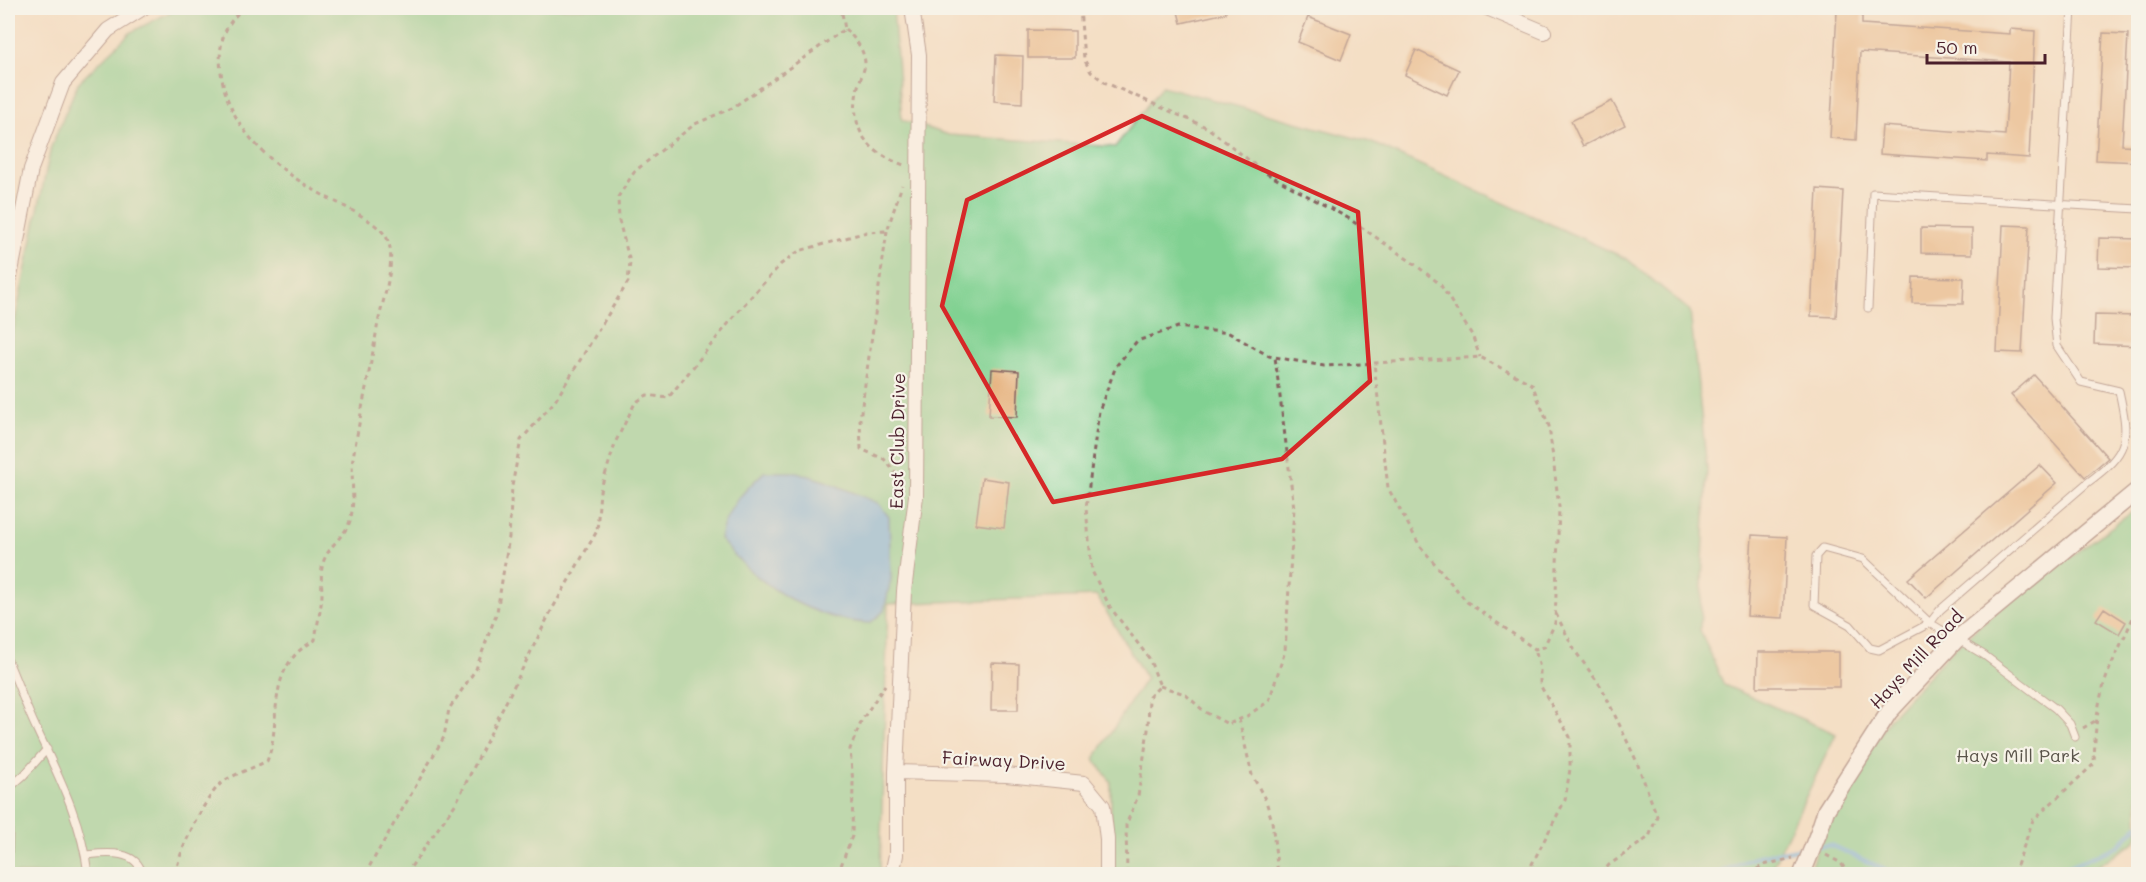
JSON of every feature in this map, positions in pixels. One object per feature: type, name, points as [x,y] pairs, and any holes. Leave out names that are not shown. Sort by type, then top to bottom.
[{"type":"street","points":[[8,287],[31,170],[63,83],[108,30],[143,8]]},
{"type":"street","name":"East Club Drive","points":[[892,874],[896,855],[896,772],[904,591],[916,496],[914,168],[919,55],[912,8]]},
{"type":"street","points":[[1487,8],[1544,32]]},
{"type":"street","name":"Hays Mill Road","points":[[1802,874],[1826,810],[1889,712],[1956,640],[2139,490]]},
{"type":"street","name":"Fairway Drive","points":[[896,772],[1006,776],[1084,783],[1103,806],[1107,839],[1107,874]]},
{"type":"lane","points":[[2072,8],[2054,318],[2056,346],[2081,382],[2119,391],[2126,426],[2123,448],[2110,465],[1940,610],[1930,623],[1879,650],[1870,648],[1850,625],[1814,605],[1816,556],[1823,548],[1863,559],[1930,623],[1984,655],[2056,709],[2070,724],[2076,737]]},
{"type":"lane","points":[[1868,308],[1873,193],[2139,209]]},
{"type":"lane","points":[[8,661],[59,772],[86,855],[88,874]]},
{"type":"lane","points":[[8,874],[9,788],[47,748]]},
{"type":"lane","points":[[86,855],[111,852],[131,858],[140,867],[142,874]]},
{"type":"path","points":[[176,874],[176,864],[199,814],[222,782],[267,761],[272,748],[279,683],[296,654],[315,640],[322,598],[322,565],[334,542],[348,526],[352,508],[353,460],[381,304],[390,273],[391,249],[385,235],[351,210],[322,195],[269,159],[241,127],[224,92],[219,57],[222,34],[244,8]]},
{"type":"path","points":[[841,8],[845,28],[857,40],[865,64],[857,91],[855,121],[868,144],[888,159],[914,168],[887,231],[860,419],[861,449],[884,459],[916,496]]},
{"type":"path","points":[[1080,8],[1084,59],[1091,72],[1106,83],[1208,128],[1264,172],[1348,218],[1413,262],[1440,284],[1472,335],[1479,357]]},
{"type":"path","points":[[365,874],[444,736],[448,709],[476,669],[498,612],[509,537],[512,486],[521,440],[555,400],[628,282],[630,262],[619,221],[618,197],[635,171],[695,124],[732,108],[845,28]]},
{"type":"path","points":[[406,874],[456,802],[550,613],[597,531],[600,491],[616,441],[635,404],[647,395],[668,398],[741,308],[781,264],[799,251],[867,232],[887,231]]},
{"type":"path","points":[[1160,686],[1149,658],[1110,607],[1092,571],[1086,508],[1099,411],[1116,366],[1137,341],[1178,327],[1229,333],[1275,357],[1324,366],[1479,357],[1532,384],[1549,426],[1559,507],[1555,623],[1544,647],[1535,649]]},
{"type":"path","points":[[1160,686],[1185,694],[1205,712],[1227,724],[1269,701],[1285,651],[1294,508],[1275,357]]},
{"type":"path","points":[[1374,363],[1388,488],[1420,546],[1467,602],[1535,649],[1540,668],[1540,685],[1570,737],[1570,769],[1565,800],[1532,864],[1533,874]]},
{"type":"path","points":[[1555,613],[1575,651],[1602,688],[1636,759],[1657,816],[1649,837],[1609,864],[1601,874]]},
{"type":"path","points":[[838,874],[852,836],[854,783],[850,749],[862,720],[901,661]]},
{"type":"path","points":[[1127,874],[1126,825],[1138,796],[1148,730],[1149,697],[1160,686]]},
{"type":"path","points":[[1239,719],[1252,775],[1266,801],[1272,821],[1278,874]]},
{"type":"highlighted area","points":[[1142,116],[1358,212],[1370,381],[1282,459],[1053,502],[942,306],[967,200]]},
{"type":"green space","points":[[178,8],[893,8],[902,120],[949,135],[1115,147],[1162,86],[1370,142],[1627,259],[1690,311],[1707,469],[1700,630],[1724,685],[1836,734],[1769,874],[1111,874],[1111,782],[1094,759],[1146,678],[1097,596],[888,604],[880,874],[8,874],[8,354],[51,147],[78,83],[131,32]]},
{"type":"green space","name":"Hays Mill Park","points":[[2138,508],[2138,836],[2132,844],[2085,874],[1808,874],[1825,825],[1889,719],[1952,650],[2002,606]]},
{"type":"water","points":[[764,472],[797,472],[828,482],[878,503],[889,517],[891,579],[884,611],[870,623],[848,621],[827,615],[786,597],[750,570],[720,539],[722,528],[731,510],[742,494]]},
{"type":"building","points":[[1177,8],[1225,8],[1226,13],[1181,23]]},
{"type":"building","points":[[1837,11],[1862,13],[1862,24],[2010,34],[2010,29],[2035,31],[2029,158],[1987,155],[1987,161],[1880,154],[1882,126],[2005,135],[2009,62],[1860,52],[1856,140],[1830,138]]},
{"type":"building","points":[[1308,17],[1351,34],[1341,60],[1298,42]]},
{"type":"building","points":[[1028,30],[1075,31],[1075,58],[1028,58]]},
{"type":"building","points":[[2103,33],[2128,34],[2122,145],[2139,146],[2139,162],[2096,160]]},
{"type":"building","points":[[1416,50],[1459,70],[1447,95],[1405,75]]},
{"type":"building","points":[[996,55],[1023,56],[1022,103],[994,101]]},
{"type":"building","points":[[1612,101],[1625,125],[1583,146],[1571,121]]},
{"type":"building","points":[[1817,189],[1843,191],[1836,317],[1811,316]]},
{"type":"building","points":[[2003,225],[2029,226],[2022,353],[1997,352]]},
{"type":"building","points":[[1921,228],[1972,229],[1972,254],[1921,253]]},
{"type":"building","points":[[2099,238],[2139,239],[2139,268],[2098,267]]},
{"type":"building","points":[[1913,277],[1964,278],[1963,304],[1912,303]]},
{"type":"building","points":[[2095,315],[2139,316],[2139,346],[2094,344]]},
{"type":"building","points":[[992,369],[1019,371],[1017,417],[989,416]]},
{"type":"building","points":[[2034,375],[2108,458],[2085,477],[2011,395]]},
{"type":"building","points":[[2040,465],[2057,483],[1926,598],[1908,579]]},
{"type":"building","points":[[982,478],[1009,482],[1004,528],[976,524]]},
{"type":"building","points":[[1752,535],[1787,537],[1783,618],[1747,616]]},
{"type":"building","points":[[2104,608],[2126,622],[2119,634],[2096,620]]},
{"type":"building","points":[[1758,652],[1839,652],[1839,687],[1757,687]]},
{"type":"building","points":[[992,663],[1019,664],[1018,710],[991,710]]},
{"type":"waterway","points":[[2050,874],[2119,846],[2138,825]]},
{"type":"waterway","points":[[1818,846],[1830,845],[1895,874]]},
{"type":"waterway","points":[[1716,874],[1758,856],[1809,847]]}]
